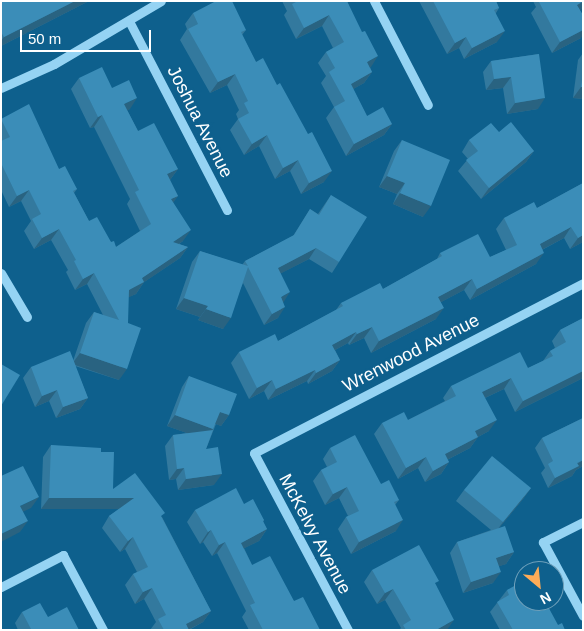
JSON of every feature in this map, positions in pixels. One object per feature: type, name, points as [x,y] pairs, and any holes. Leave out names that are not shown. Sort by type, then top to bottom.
[{"type":"street","points":[[1,88],[54,64],[161,1]]},
{"type":"street","points":[[374,1],[428,105]]},
{"type":"street","name":"Joshua Avenue","points":[[129,21],[228,210]]},
{"type":"street","points":[[1,274],[27,317]]},
{"type":"street","name":"Wrenwood Avenue","points":[[254,453],[583,283]]},
{"type":"street","name":"McKelvy Avenue","points":[[254,453],[348,630]]},
{"type":"street","points":[[583,522],[543,542],[583,616]]},
{"type":"street","points":[[1,587],[63,555],[103,630]]},
{"type":"building","points":[[1,1],[75,1],[4,37],[1,32]]},
{"type":"building","points":[[216,1],[232,1],[246,30],[241,32],[256,62],[263,58],[277,85],[280,83],[308,134],[312,132],[332,171],[309,183],[298,160],[283,168],[267,135],[252,144],[238,119],[249,113],[244,103],[248,101],[235,74],[218,82],[188,29],[198,24],[193,13]]},
{"type":"building","points":[[296,1],[347,1],[362,32],[365,31],[378,56],[367,62],[372,72],[351,84],[367,116],[383,107],[392,124],[354,144],[334,107],[345,101],[329,72],[335,68],[326,52],[344,42],[329,15],[304,28],[292,4]]},
{"type":"building","points":[[433,1],[496,1],[499,8],[494,10],[505,31],[472,48],[466,37],[455,43]]},
{"type":"building","points":[[583,1],[577,5],[583,15],[583,30],[560,42],[539,2]]},
{"type":"building","points":[[539,54],[545,98],[515,103],[511,77],[494,79],[491,61]]},
{"type":"building","points":[[102,67],[112,88],[129,80],[137,98],[124,104],[138,131],[154,123],[178,169],[167,174],[178,196],[171,199],[191,230],[173,242],[188,247],[142,278],[144,282],[129,290],[128,323],[141,328],[127,369],[80,353],[94,312],[119,320],[94,273],[83,279],[74,261],[76,260],[59,229],[42,238],[32,219],[41,214],[29,190],[17,196],[1,163],[1,141],[10,137],[1,119],[29,104],[59,169],[65,166],[77,189],[73,191],[89,221],[97,217],[111,242],[114,241],[116,247],[151,224],[135,192],[139,190],[102,115],[98,117],[79,78]]},
{"type":"building","points":[[511,122],[534,151],[489,188],[466,160],[478,151],[469,140],[491,123],[499,132]]},
{"type":"building","points":[[402,140],[450,160],[431,206],[400,193],[405,183],[387,176]]},
{"type":"building","points":[[583,183],[583,235],[578,238],[571,227],[540,244],[544,253],[477,289],[472,279],[438,297],[444,308],[379,341],[372,327],[357,334],[356,332],[332,345],[340,360],[316,373],[315,370],[276,389],[272,380],[257,388],[239,352],[275,334],[278,341],[343,306],[341,303],[380,283],[383,289],[442,256],[440,253],[478,234],[490,257],[517,245],[504,218],[534,202],[537,208]]},
{"type":"building","points":[[331,195],[367,217],[339,262],[316,248],[278,268],[290,292],[281,297],[285,307],[272,314],[248,267],[231,318],[206,309],[208,306],[184,298],[200,251],[248,266],[245,261],[294,235],[310,209],[319,215]]},
{"type":"building","points":[[583,318],[583,371],[523,401],[511,378],[482,392],[497,420],[475,431],[478,437],[445,454],[449,462],[433,471],[426,457],[406,468],[382,423],[404,412],[408,420],[456,396],[451,386],[520,352],[528,368],[553,356],[550,351],[566,342],[560,330]]},
{"type":"building","points":[[70,351],[88,398],[63,407],[57,390],[42,396],[31,367]]},
{"type":"building","points":[[1,364],[20,375],[1,406]]},
{"type":"building","points":[[189,376],[237,394],[229,415],[220,412],[213,429],[175,415]]},
{"type":"building","points":[[583,418],[583,460],[577,463],[579,466],[555,478],[548,464],[553,461],[542,438]]},
{"type":"building","points":[[213,430],[206,449],[218,447],[222,474],[186,479],[184,468],[177,469],[173,435]]},
{"type":"building","points":[[355,435],[381,484],[389,480],[399,500],[394,502],[403,520],[359,542],[346,517],[359,511],[347,487],[333,494],[321,470],[337,462],[330,448]]},
{"type":"building","points":[[51,445],[101,448],[101,452],[114,452],[113,489],[135,473],[165,513],[161,516],[211,611],[186,624],[189,630],[164,630],[158,619],[166,615],[152,588],[143,592],[133,574],[148,567],[133,537],[128,541],[109,516],[134,498],[49,498]]},
{"type":"building","points":[[492,456],[531,488],[503,522],[464,490]]},
{"type":"building","points":[[23,466],[39,497],[20,506],[28,521],[1,534],[1,476]]},
{"type":"building","points":[[236,488],[244,504],[253,499],[267,529],[241,543],[252,565],[270,556],[294,601],[303,597],[320,630],[263,630],[250,605],[255,603],[225,542],[219,545],[211,530],[208,532],[195,510]]},
{"type":"building","points":[[505,526],[514,552],[496,558],[501,572],[471,582],[457,542]]},
{"type":"building","points":[[419,545],[439,581],[435,583],[454,620],[436,630],[406,630],[403,625],[411,620],[393,589],[385,593],[372,570]]},
{"type":"building","points":[[514,586],[514,611],[550,611],[558,625],[562,623],[565,630],[513,630],[497,602],[509,595],[507,590]]},
{"type":"building","points":[[40,603],[48,617],[67,607],[79,630],[30,630],[22,612]]}]
